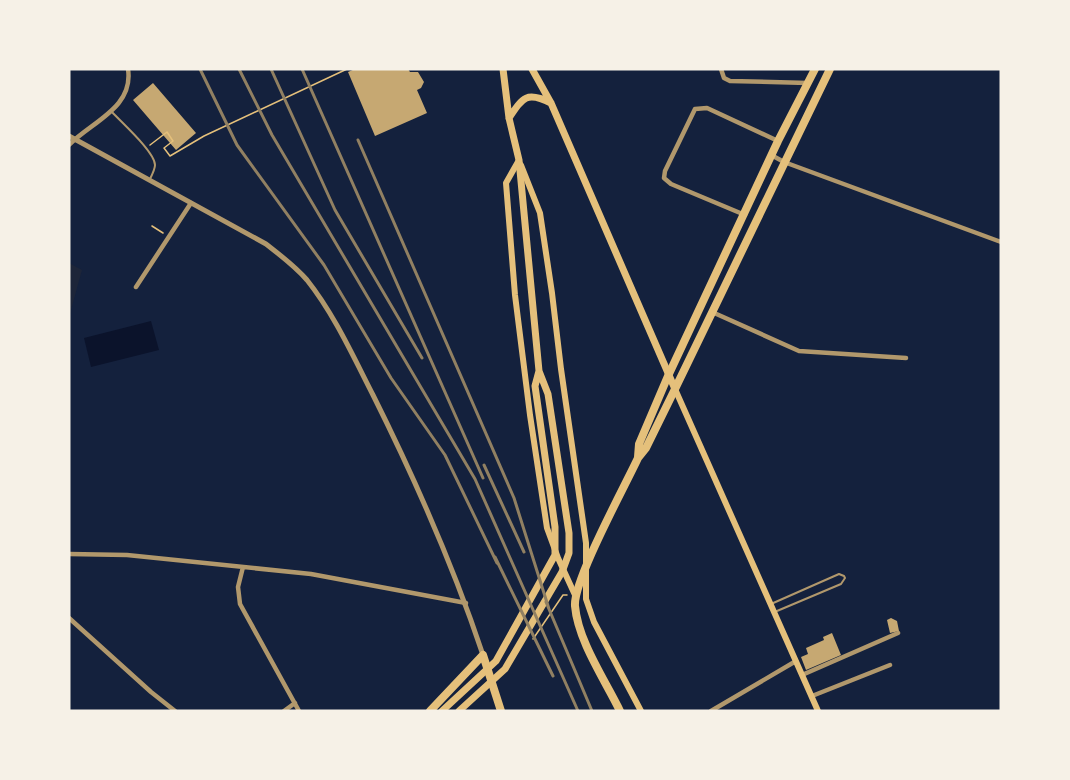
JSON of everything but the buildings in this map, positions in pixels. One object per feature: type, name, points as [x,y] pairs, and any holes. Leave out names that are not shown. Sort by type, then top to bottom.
[{"type":"highway","points":[[638,458],[639,444],[668,376],[773,156],[778,141],[815,69]]},
{"type":"highway","points":[[621,711],[584,638],[575,608],[575,596],[585,569],[638,458],[646,448],[830,69]]},
{"type":"highway","points":[[430,711],[483,655],[501,711]]},
{"type":"main road","points":[[459,711],[505,669],[562,572],[568,553],[569,533],[548,394],[539,371],[519,160],[503,69]]},
{"type":"main road","points":[[532,69],[551,103],[668,376],[818,711]]},
{"type":"main road","points":[[510,118],[520,102],[529,96],[537,96],[551,103]]},
{"type":"main road","points":[[519,160],[540,213],[586,543],[586,599],[594,622],[641,711]]},
{"type":"main road","points":[[519,160],[506,183],[515,295],[530,415],[547,528],[575,596]]},
{"type":"main road","points":[[442,711],[496,661],[555,555],[556,540],[535,386],[539,371]]},
{"type":"street","points":[[69,146],[72,138],[120,102],[127,89],[128,69]]},
{"type":"street","points":[[721,69],[724,78],[730,81],[808,83]]},
{"type":"street","points":[[745,215],[671,184],[664,178],[664,171],[695,109],[699,107],[707,108],[778,141]]},
{"type":"street","points":[[72,138],[266,244],[306,280],[349,347],[388,425],[446,553],[483,655]]},
{"type":"street","points":[[773,156],[1001,242]]},
{"type":"street","points":[[136,287],[190,203]]},
{"type":"street","points":[[712,312],[799,351],[906,358]]},
{"type":"street","points":[[69,554],[127,555],[311,574],[466,603]]},
{"type":"street","points":[[243,567],[238,587],[240,604],[299,711]]},
{"type":"street","points":[[69,618],[175,711]]},
{"type":"street","points":[[802,675],[898,633]]},
{"type":"street","points":[[711,711],[796,662]]},
{"type":"street","points":[[812,696],[890,665]]},
{"type":"street","points":[[284,711],[296,703]]},
{"type":"lane","points":[[111,111],[146,148],[154,161],[155,166],[149,181]]},
{"type":"lane","points":[[771,604],[839,574],[845,578],[841,584],[774,612]]},
{"type":"path","points":[[146,148],[167,132],[173,141],[164,148],[170,156],[204,136],[347,69]]},
{"type":"path","points":[[152,225],[169,237]]},
{"type":"shaded area","points":[[69,263],[82,270],[69,317]]},
{"type":"shaded area","points":[[151,321],[159,350],[91,367],[84,338]]},
{"type":"railway","points":[[200,69],[237,145],[324,265],[391,378],[445,455],[497,563]]},
{"type":"railway","points":[[239,69],[272,135],[475,479],[578,711]]},
{"type":"railway","points":[[271,69],[335,210],[422,358]]},
{"type":"railway","points":[[302,69],[483,478]]},
{"type":"railway","points":[[358,140],[514,498],[549,609]]},
{"type":"railway","points":[[484,465],[524,552]]},
{"type":"railway","points":[[495,557],[553,676]]},
{"type":"railway","points":[[546,602],[592,711]]}]
